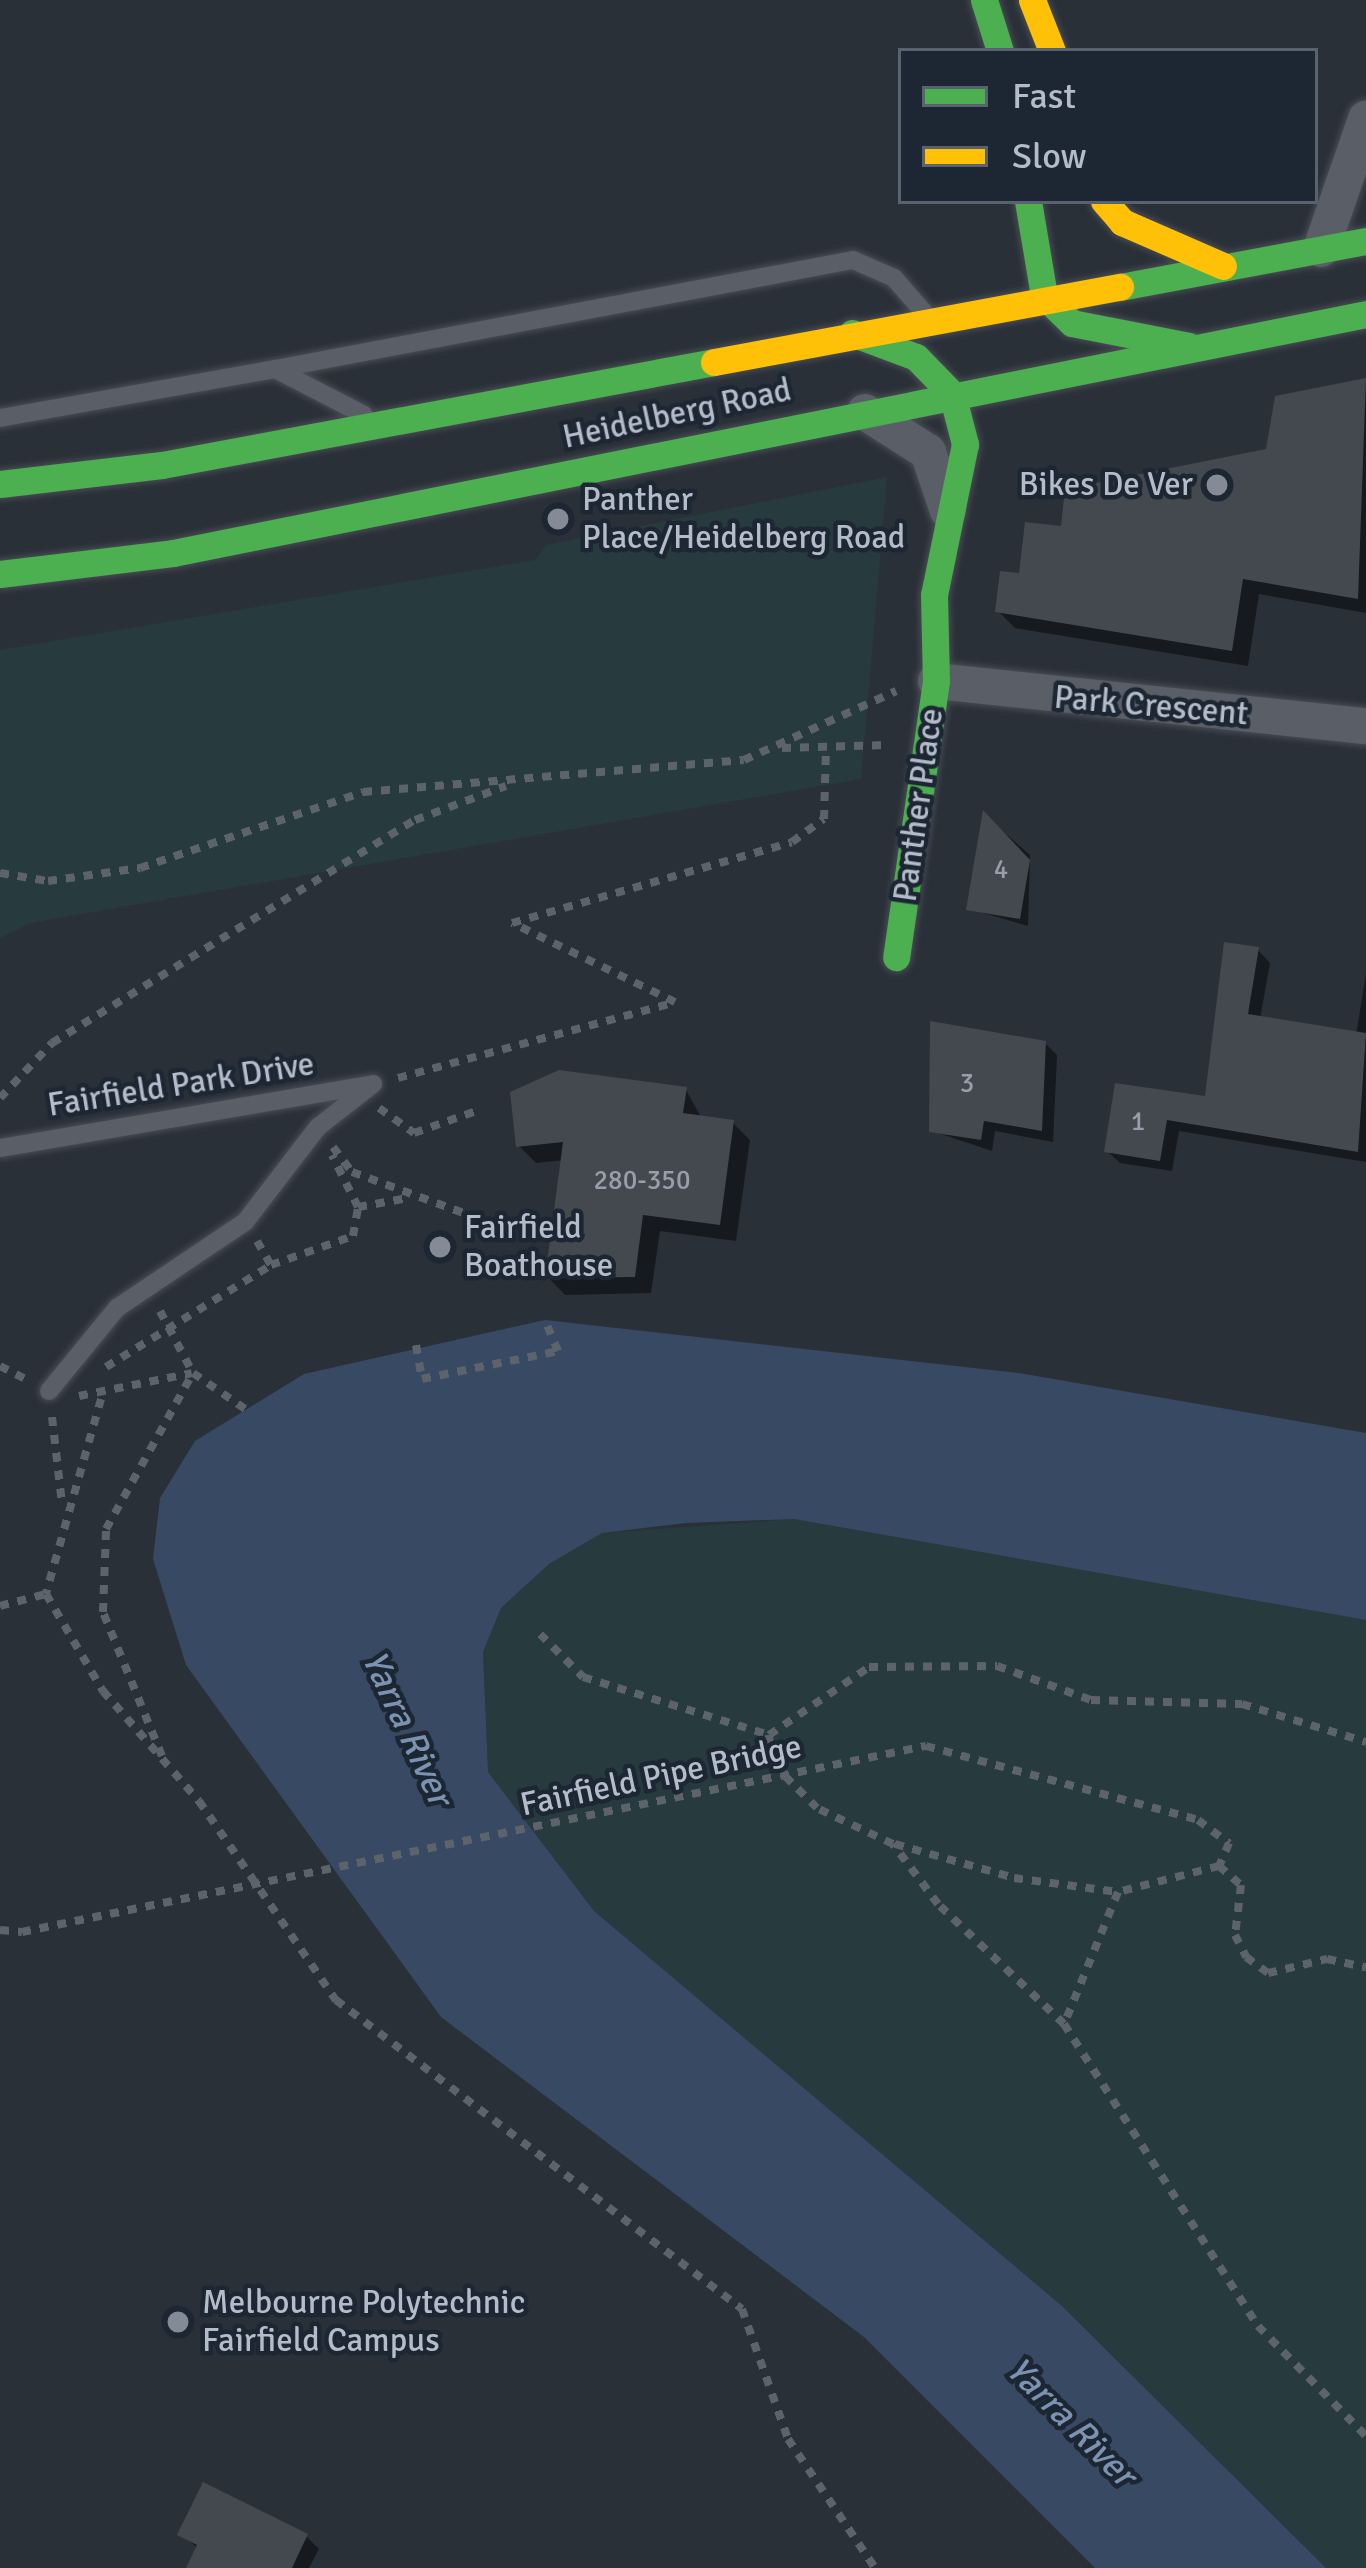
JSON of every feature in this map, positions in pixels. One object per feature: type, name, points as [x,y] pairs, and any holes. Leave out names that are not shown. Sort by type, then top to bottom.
[{"type":"main road","points":[[984,0],[999,48]]},
{"type":"main road","points":[[1032,0],[1051,48]]},
{"type":"main road","points":[[1029,204],[1044,296],[1072,322],[1189,346]]},
{"type":"main road","points":[[1107,204],[1122,222],[1223,266]]},
{"type":"main road","name":"Heidelberg Road","points":[[0,484],[379,422],[1044,296],[1366,241]]},
{"type":"main road","name":"Heidelberg Road","points":[[0,574],[173,553],[1366,314]]},
{"type":"main road","points":[[851,333],[916,357],[952,394]]},
{"type":"main road","points":[[748,352],[764,432]]},
{"type":"main road","name":"Panther Place","points":[[896,957],[936,681],[929,649],[948,511],[965,445],[952,394]]},
{"type":"street","points":[[1321,249],[1365,134]]},
{"type":"street","name":"Panther Place","points":[[865,412],[928,452],[948,511]]},
{"type":"street","name":"Park Crescent","points":[[936,681],[1366,726]]},
{"type":"lane","points":[[0,418],[853,260],[894,278],[929,318]]},
{"type":"lane","points":[[274,369],[379,422]]},
{"type":"lane","points":[[50,1391],[116,1308],[245,1222],[318,1127],[373,1084]]},
{"type":"lane","name":"Fairfield Park Drive","points":[[0,1148],[373,1084]]},
{"type":"path","points":[[781,748],[872,697],[936,681]]},
{"type":"path","points":[[0,873],[48,881],[140,868],[363,792],[628,777],[781,748],[928,743]]},
{"type":"path","points":[[479,1110],[414,1133],[380,1112],[373,1084],[675,1002],[512,923],[792,842],[824,819],[826,749]]},
{"type":"path","points":[[0,1098],[52,1043],[415,820],[513,783]]},
{"type":"path","points":[[318,1127],[352,1172],[523,1235]]},
{"type":"path","points":[[95,1372],[172,1331],[271,1265],[353,1236],[358,1207],[318,1127]]},
{"type":"path","points":[[358,1207],[410,1197]]},
{"type":"path","points":[[416,1345],[422,1379],[558,1351],[545,1320]]},
{"type":"path","points":[[172,1331],[193,1373],[248,1411]]},
{"type":"path","points":[[193,1373],[101,1399],[62,1508],[46,1594],[103,1691],[165,1763],[336,2000],[742,2309],[788,2439],[875,2568]]},
{"type":"path","points":[[165,1763],[103,1612],[106,1529],[193,1373]]},
{"type":"path","points":[[62,1508],[50,1391],[80,1378]]},
{"type":"path","points":[[0,1606],[46,1594]]},
{"type":"path","points":[[540,1634],[583,1677],[769,1735]]},
{"type":"path","points":[[769,1735],[868,1667],[998,1666],[1091,1700],[1242,1704],[1366,1742]]},
{"type":"path","points":[[769,1735],[770,1762],[817,1808],[893,1844],[1118,1892],[1220,1866],[1241,1885],[1235,1935],[1268,1973],[1327,1959],[1366,1967]]},
{"type":"path","name":"Fairfield Pipe Bridge","points":[[0,1930],[22,1932],[926,1746],[1198,1820],[1229,1843],[1220,1866]]},
{"type":"path","points":[[893,1844],[938,1904],[1064,2024],[1258,2326],[1366,2436]]},
{"type":"path","points":[[1064,2024],[1118,1892]]},
{"type":"green space","points":[[887,477],[861,779],[30,923],[0,938],[0,650],[535,560],[546,545]]},
{"type":"green space","points":[[794,1519],[1366,1620],[1366,2568],[1326,2568],[1062,2306],[594,1911],[488,1772],[483,1652],[501,1608],[549,1564],[602,1533]]},
{"type":"water","name":"Yarra River","points":[[545,1320],[1019,1373],[1366,1433],[1366,1620],[794,1519],[686,1523],[602,1533],[549,1564],[501,1608],[483,1652],[488,1772],[594,1911],[1062,2306],[1326,2568],[1095,2568],[864,2337],[441,2017],[186,1665],[153,1559],[160,1498],[195,1441],[304,1374]]},
{"type":"building","points":[[1366,378],[1358,599],[1243,579],[1232,651],[995,612],[1000,571],[1019,573],[1025,522],[1061,526],[1065,489],[1266,449],[1275,396]]},
{"type":"building","points":[[983,810],[1030,860],[1020,919],[966,910]]},
{"type":"building","points":[[1224,942],[1259,947],[1248,1014],[1366,1033],[1358,1152],[1167,1120],[1160,1161],[1104,1152],[1115,1083],[1205,1096]]},
{"type":"building","points":[[930,1021],[1046,1041],[1042,1131],[984,1121],[981,1140],[929,1132]]},
{"type":"building","points":[[559,1070],[687,1087],[683,1113],[734,1120],[720,1225],[643,1215],[635,1277],[545,1278],[563,1142],[516,1147],[510,1092]]},
{"type":"building","points":[[203,2482],[308,2534],[292,2568],[186,2568],[197,2545],[177,2535]]},
{"type":"traffic: fast","points":[[984,0],[999,48]]},
{"type":"traffic: fast","points":[[1029,204],[1044,296],[1072,323],[1189,346]]},
{"type":"traffic: fast","points":[[1120,287],[1366,241]]},
{"type":"traffic: fast","points":[[0,574],[173,553],[1366,314]]},
{"type":"traffic: fast","points":[[852,333],[916,357],[952,394],[965,444],[934,595],[936,681],[896,957]]},
{"type":"traffic: fast","points":[[0,484],[162,465],[714,362]]},
{"type":"traffic: slow","points":[[1032,0],[1051,48]]},
{"type":"traffic: slow","points":[[1107,204],[1122,222],[1223,266]]},
{"type":"traffic: slow","points":[[714,362],[1120,287]]},
{"type":"place","name":"Bikes De Ver","points":[[1217,485]]},
{"type":"place","name":"Panther Place/Heidelberg Road","points":[[558,519]]},
{"type":"place","name":"Fairfield Boathouse","points":[[440,1247]]},
{"type":"place","name":"Melbourne Polytechnic Fairfield Campus","points":[[178,2322]]}]
